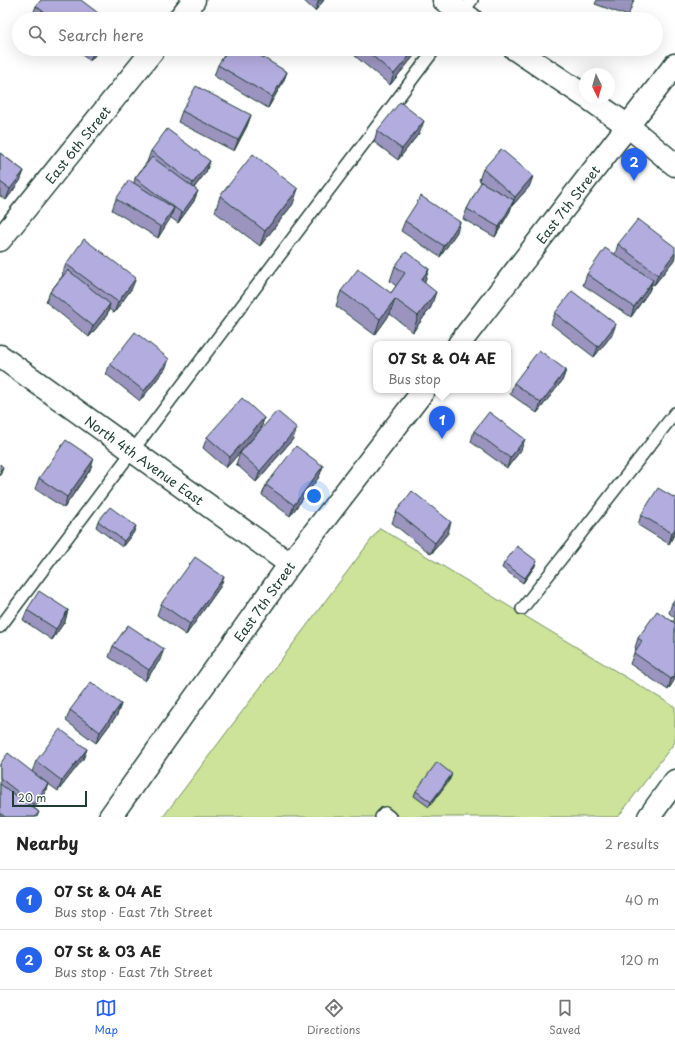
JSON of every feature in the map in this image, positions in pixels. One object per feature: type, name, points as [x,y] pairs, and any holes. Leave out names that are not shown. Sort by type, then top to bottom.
[{"type":"street","points":[[185,12],[194,0]]},
{"type":"street","points":[[444,0],[464,12]]},
{"type":"street","name":"East 6th Street","points":[[0,240],[148,56]]},
{"type":"street","points":[[526,56],[579,92]]},
{"type":"street","name":"East 7th Street","points":[[461,341],[675,65]]},
{"type":"street","points":[[597,104],[628,126],[675,165]]},
{"type":"street","name":"North 4th Avenue East","points":[[0,356],[290,564]]},
{"type":"street","name":"East 7th Street","points":[[110,817],[290,564],[422,393]]},
{"type":"street","points":[[649,817],[675,781]]},
{"type":"lane","points":[[0,627],[430,56]]},
{"type":"lane","points":[[522,609],[675,413]]},
{"type":"lane","points":[[381,817],[384,812],[390,817]]},
{"type":"green space","points":[[380,528],[675,707],[675,742],[618,817],[400,817],[385,806],[376,817],[163,817]]},
{"type":"building","points":[[41,0],[81,0],[97,12],[44,12],[36,6]]},
{"type":"building","points":[[224,56],[261,56],[287,72],[272,97],[218,65]]},
{"type":"building","points":[[372,56],[409,56],[394,74]]},
{"type":"building","points":[[196,86],[251,115],[238,140],[182,111]]},
{"type":"building","points":[[400,102],[424,121],[402,149],[377,131]]},
{"type":"building","points":[[167,129],[210,161],[193,183],[151,151]]},
{"type":"building","points":[[501,149],[533,176],[515,197],[483,169]]},
{"type":"building","points":[[0,153],[24,171],[10,189],[0,182]]},
{"type":"building","points":[[253,154],[298,189],[265,231],[220,196]]},
{"type":"building","points":[[152,157],[198,191],[182,213],[135,178]]},
{"type":"building","points":[[129,180],[174,208],[161,227],[116,199]]},
{"type":"building","points":[[481,182],[514,200],[499,227],[467,209]]},
{"type":"building","points":[[421,196],[460,222],[444,246],[405,221]]},
{"type":"building","points":[[638,219],[675,247],[675,253],[658,275],[618,244]]},
{"type":"building","points":[[84,239],[136,278],[118,302],[66,264]]},
{"type":"building","points":[[605,248],[653,280],[634,307],[587,274]]},
{"type":"building","points":[[406,252],[429,269],[421,280],[436,292],[418,316],[395,299],[380,319],[341,291],[358,269],[391,293],[405,273],[395,266]]},
{"type":"building","points":[[68,270],[110,304],[93,326],[50,292]]},
{"type":"building","points":[[572,291],[616,324],[598,347],[555,313]]},
{"type":"building","points":[[135,332],[169,359],[144,391],[110,364]]},
{"type":"building","points":[[539,350],[566,370],[541,403],[514,383]]},
{"type":"building","points":[[242,398],[264,418],[230,457],[207,437]]},
{"type":"building","points":[[277,411],[297,428],[260,471],[240,453]]},
{"type":"building","points":[[489,412],[525,439],[510,458],[474,431]]},
{"type":"building","points":[[66,440],[94,459],[67,497],[39,478]]},
{"type":"building","points":[[296,446],[323,466],[294,505],[266,485]]},
{"type":"building","points":[[0,464],[3,467],[0,471]]},
{"type":"building","points":[[658,488],[675,498],[675,529],[672,533],[641,515]]},
{"type":"building","points":[[412,491],[451,522],[435,543],[396,512]]},
{"type":"building","points":[[110,507],[136,526],[124,541],[98,521]]},
{"type":"building","points":[[517,546],[537,561],[525,578],[504,563]]},
{"type":"building","points":[[195,557],[224,577],[190,624],[161,604]]},
{"type":"building","points":[[39,591],[68,610],[56,629],[27,610]]},
{"type":"building","points":[[657,611],[675,623],[675,674],[671,679],[634,653],[642,641],[638,638]]},
{"type":"building","points":[[128,625],[164,649],[149,670],[113,646]]},
{"type":"building","points":[[91,682],[121,704],[100,732],[70,710]]},
{"type":"building","points":[[60,729],[87,749],[62,781],[36,761]]},
{"type":"building","points":[[8,753],[48,784],[33,804],[0,778],[0,764]]},
{"type":"building","points":[[437,762],[452,774],[431,802],[416,791]]},
{"type":"building","points":[[0,784],[39,812],[35,817],[5,817],[0,813]]},
{"type":"place","name":"07 St & 03 AE","points":[[634,181]]},
{"type":"place","name":"07 St & 04 AE","points":[[442,439]]}]
